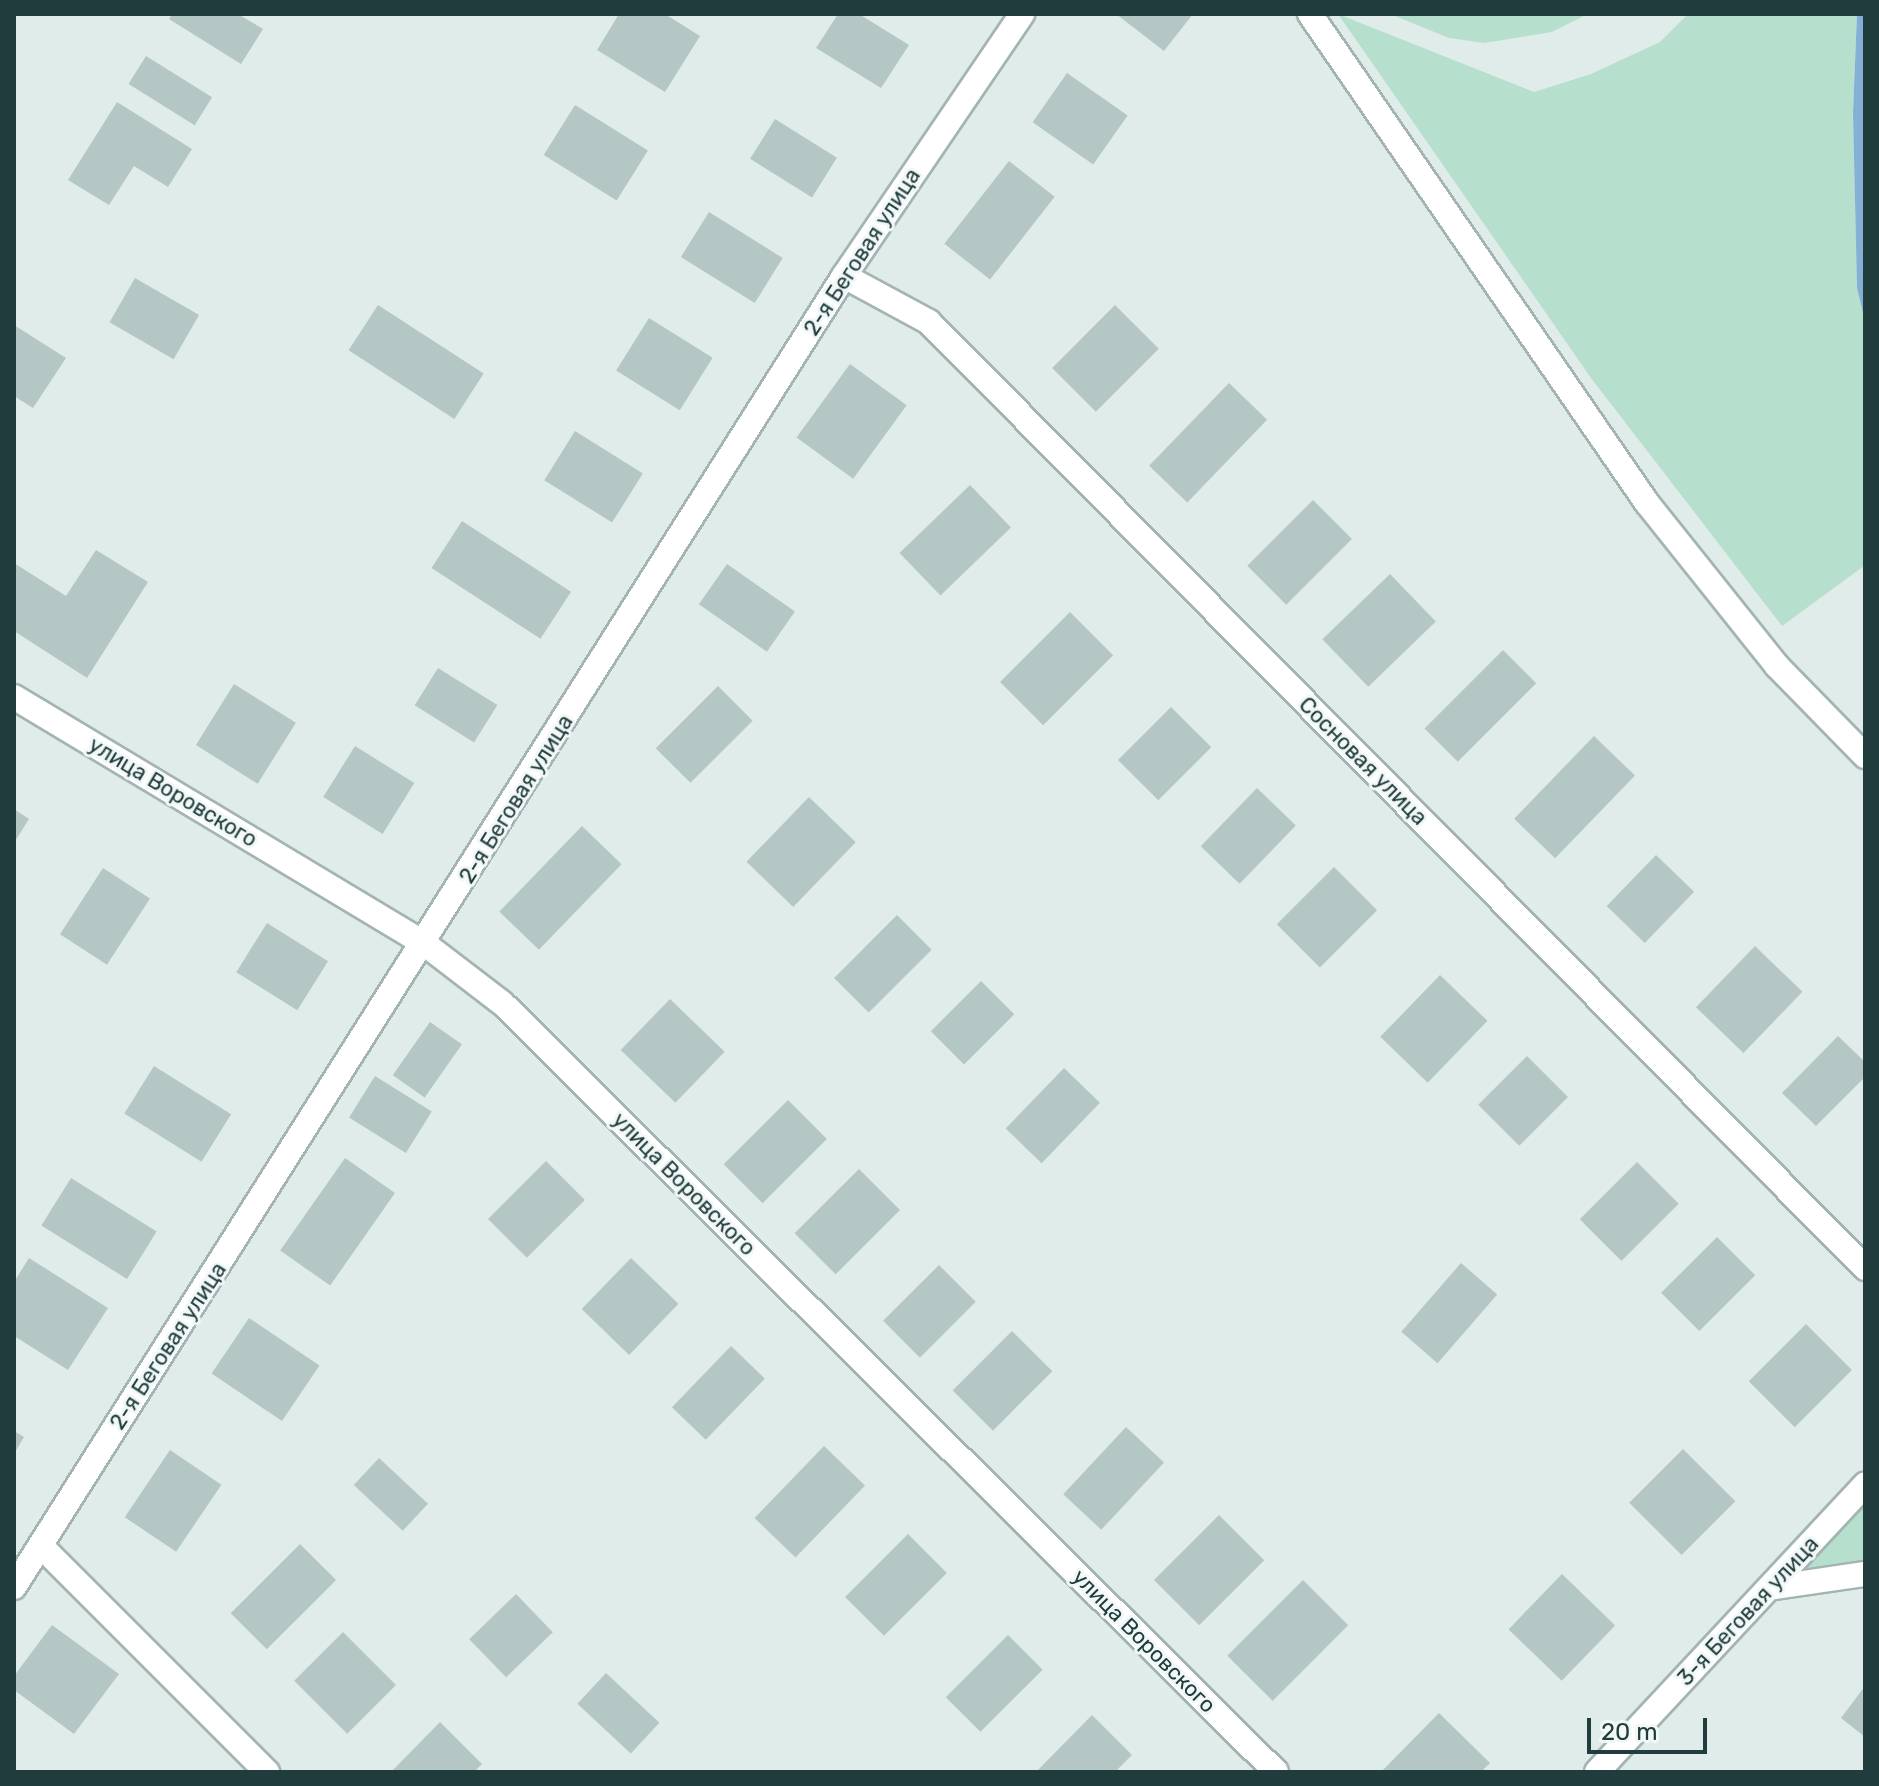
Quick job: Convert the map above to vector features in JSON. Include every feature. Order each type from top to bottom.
[{"type":"street","name":"2-я Беговая улица","points":[[14,1587],[425,944],[844,276],[1022,14]]},
{"type":"street","points":[[1310,14],[1647,503],[1777,666],[1865,756]]},
{"type":"street","name":"Сосновая улица","points":[[844,276],[929,322],[1865,1268]]},
{"type":"street","name":"улица Воровского","points":[[14,697],[425,944],[502,1003],[1276,1772]]},
{"type":"street","name":"3-я Беговая улица","points":[[1597,1772],[1865,1485]]},
{"type":"street","points":[[41,1546],[267,1772]]},
{"type":"street","points":[[1769,1588],[1865,1574]]},
{"type":"green space","points":[[1338,14],[1534,92],[1591,74],[1660,42],[1688,14],[1857,14],[1853,113],[1857,288],[1865,321],[1864,566],[1782,626],[1591,378]]},
{"type":"green space","points":[[1390,14],[1588,14],[1552,32],[1484,43],[1449,38]]},
{"type":"green space","points":[[1865,1485],[1865,1574],[1769,1588]]},
{"type":"water","points":[[1857,14],[1865,14],[1865,321],[1857,288],[1853,113]]},
{"type":"building","points":[[172,14],[238,14],[263,29],[241,64],[169,19]]},
{"type":"building","points":[[619,14],[665,14],[700,36],[665,92],[597,50]]},
{"type":"building","points":[[838,14],[859,14],[909,45],[881,88],[816,48]]},
{"type":"building","points":[[1116,14],[1193,14],[1164,51]]},
{"type":"building","points":[[146,56],[212,97],[195,125],[129,84]]},
{"type":"building","points":[[1067,73],[1128,115],[1093,165],[1033,122]]},
{"type":"building","points":[[117,102],[192,149],[168,187],[134,166],[109,205],[68,180]]},
{"type":"building","points":[[575,105],[648,151],[617,201],[544,155]]},
{"type":"building","points":[[775,119],[837,158],[812,198],[750,159]]},
{"type":"building","points":[[1009,161],[1055,197],[990,279],[944,244]]},
{"type":"building","points":[[709,212],[783,258],[755,303],[681,257]]},
{"type":"building","points":[[135,278],[199,315],[174,359],[110,322]]},
{"type":"building","points":[[378,305],[484,374],[454,419],[349,350]]},
{"type":"building","points":[[1115,305],[1159,349],[1096,412],[1052,368]]},
{"type":"building","points":[[649,318],[713,358],[680,410],[616,371]]},
{"type":"building","points":[[14,325],[66,358],[33,408],[14,396]]},
{"type":"building","points":[[850,364],[907,405],[853,479],[797,438]]},
{"type":"building","points":[[1229,383],[1267,420],[1187,503],[1149,466]]},
{"type":"building","points":[[575,431],[643,473],[612,523],[544,480]]},
{"type":"building","points":[[970,485],[1011,527],[940,596],[900,553]]},
{"type":"building","points":[[1313,500],[1352,539],[1286,605],[1247,566]]},
{"type":"building","points":[[462,521],[571,592],[541,639],[432,568]]},
{"type":"building","points":[[96,550],[148,582],[87,678],[14,631],[14,563],[66,596]]},
{"type":"building","points":[[727,564],[795,612],[767,652],[699,604]]},
{"type":"building","points":[[1390,574],[1436,621],[1368,687],[1322,639]]},
{"type":"building","points":[[1070,612],[1113,655],[1043,725],[1000,682]]},
{"type":"building","points":[[1503,650],[1536,683],[1458,762],[1425,728]]},
{"type":"building","points":[[438,668],[497,705],[474,742],[415,705]]},
{"type":"building","points":[[234,684],[296,723],[258,784],[196,745]]},
{"type":"building","points":[[718,686],[753,721],[690,783],[656,748]]},
{"type":"building","points":[[1171,707],[1211,747],[1158,800],[1118,760]]},
{"type":"building","points":[[1594,736],[1635,776],[1555,858],[1514,819]]},
{"type":"building","points":[[355,746],[414,783],[383,834],[323,797]]},
{"type":"building","points":[[1257,788],[1296,826],[1240,884],[1201,846]]},
{"type":"building","points":[[809,797],[856,842],[793,907],[746,862]]},
{"type":"building","points":[[14,809],[29,819],[14,843]]},
{"type":"building","points":[[582,826],[622,864],[539,950],[499,912]]},
{"type":"building","points":[[1656,855],[1694,892],[1645,943],[1607,906]]},
{"type":"building","points":[[1334,867],[1377,910],[1320,967],[1277,924]]},
{"type":"building","points":[[103,868],[150,898],[107,965],[60,934]]},
{"type":"building","points":[[897,915],[932,950],[869,1013],[834,978]]},
{"type":"building","points":[[267,923],[328,961],[297,1010],[236,972]]},
{"type":"building","points":[[1755,946],[1802,992],[1743,1053],[1696,1007]]},
{"type":"building","points":[[1440,975],[1487,1021],[1428,1083],[1380,1037]]},
{"type":"building","points":[[981,981],[1014,1014],[964,1064],[931,1031]]},
{"type":"building","points":[[670,999],[725,1052],[675,1103],[621,1050]]},
{"type":"building","points":[[430,1022],[462,1044],[425,1098],[393,1075]]},
{"type":"building","points":[[1838,1036],[1865,1062],[1865,1077],[1816,1126],[1782,1093]]},
{"type":"building","points":[[1527,1056],[1568,1097],[1519,1146],[1478,1105]]},
{"type":"building","points":[[154,1066],[231,1114],[201,1162],[124,1113]]},
{"type":"building","points":[[1064,1068],[1100,1103],[1042,1163],[1006,1128]]},
{"type":"building","points":[[375,1076],[432,1112],[406,1153],[349,1118]]},
{"type":"building","points":[[788,1100],[827,1139],[763,1203],[724,1164]]},
{"type":"building","points":[[345,1158],[395,1193],[330,1286],[280,1251]]},
{"type":"building","points":[[546,1161],[585,1200],[527,1258],[488,1219]]},
{"type":"building","points":[[1637,1162],[1679,1204],[1621,1261],[1580,1219]]},
{"type":"building","points":[[859,1169],[900,1210],[836,1274],[795,1233]]},
{"type":"building","points":[[71,1178],[157,1232],[127,1279],[41,1225]]},
{"type":"building","points":[[1717,1237],[1755,1275],[1699,1331],[1661,1293]]},
{"type":"building","points":[[29,1258],[108,1308],[68,1370],[14,1336],[14,1282]]},
{"type":"building","points":[[631,1258],[678,1304],[629,1355],[582,1309]]},
{"type":"building","points":[[1461,1263],[1497,1294],[1438,1363],[1401,1332]]},
{"type":"building","points":[[939,1265],[976,1302],[920,1358],[883,1321]]},
{"type":"building","points":[[249,1318],[319,1366],[282,1421],[212,1374]]},
{"type":"building","points":[[1806,1324],[1852,1370],[1795,1427],[1749,1381]]},
{"type":"building","points":[[1012,1331],[1052,1371],[993,1431],[953,1390]]},
{"type":"building","points":[[731,1346],[765,1379],[706,1440],[672,1407]]},
{"type":"building","points":[[1126,1427],[1164,1462],[1101,1530],[1063,1494]]},
{"type":"building","points":[[14,1431],[24,1437],[14,1454]]},
{"type":"building","points":[[824,1446],[865,1486],[796,1558],[755,1518]]},
{"type":"building","points":[[1683,1449],[1735,1501],[1682,1555],[1629,1503]]},
{"type":"building","points":[[170,1450],[221,1485],[176,1552],[125,1517]]},
{"type":"building","points":[[379,1458],[428,1504],[403,1531],[354,1485]]},
{"type":"building","points":[[1219,1515],[1264,1560],[1199,1625],[1154,1580]]},
{"type":"building","points":[[908,1534],[947,1573],[884,1636],[845,1597]]},
{"type":"building","points":[[300,1544],[336,1580],[267,1649],[231,1613]]},
{"type":"building","points":[[1562,1574],[1615,1625],[1562,1681],[1509,1629]]},
{"type":"building","points":[[1303,1580],[1348,1625],[1273,1701],[1227,1656]]},
{"type":"building","points":[[516,1594],[553,1632],[506,1677],[469,1639]]},
{"type":"building","points":[[52,1625],[119,1674],[74,1734],[14,1690],[14,1676]]},
{"type":"building","points":[[343,1632],[396,1685],[347,1734],[294,1681]]},
{"type":"building","points":[[1008,1635],[1043,1670],[980,1732],[946,1697]]},
{"type":"building","points":[[606,1673],[659,1723],[631,1754],[577,1704]]},
{"type":"building","points":[[1865,1686],[1865,1737],[1841,1718]]},
{"type":"building","points":[[1439,1713],[1490,1763],[1481,1772],[1381,1772]]},
{"type":"building","points":[[1092,1715],[1132,1755],[1115,1772],[1036,1772]]},
{"type":"building","points":[[440,1722],[482,1764],[474,1772],[391,1772]]}]
